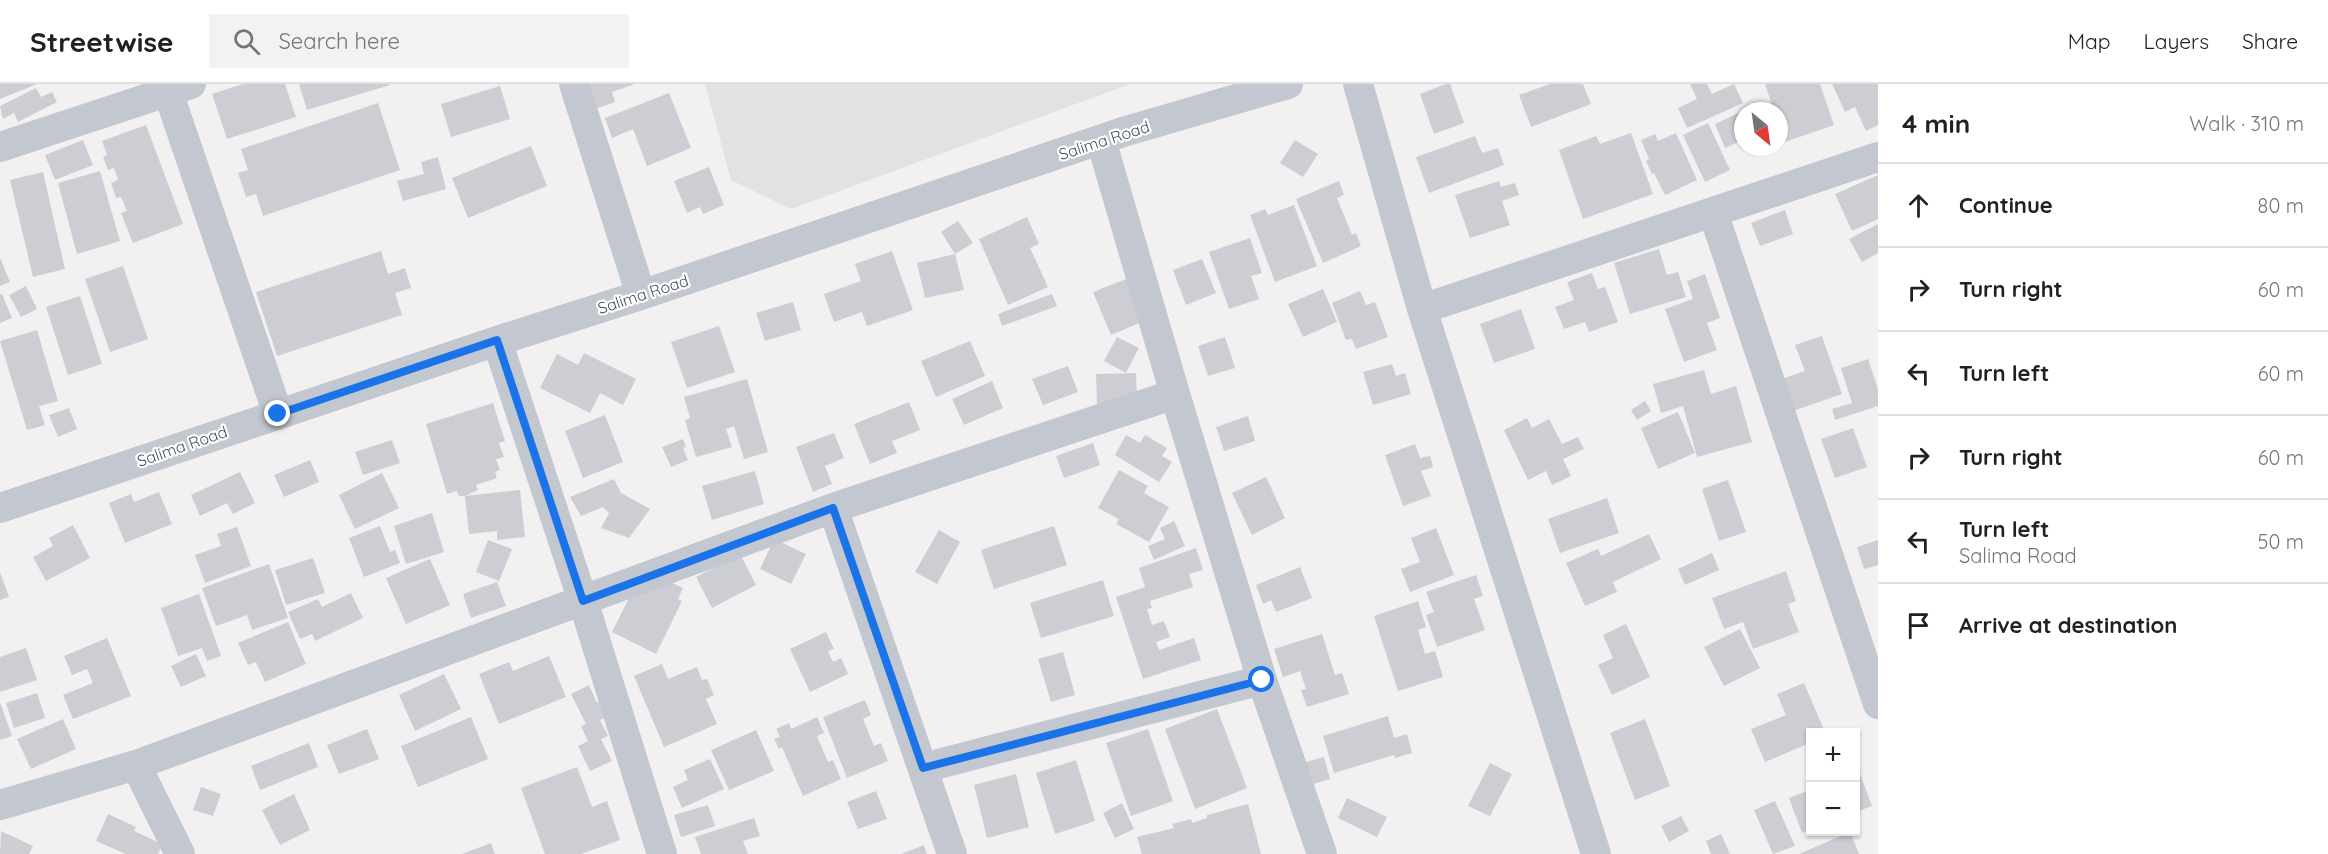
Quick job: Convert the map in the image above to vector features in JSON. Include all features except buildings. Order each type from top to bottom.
[{"type":"street","points":[[574,84],[641,295]]},
{"type":"street","name":"Salima Road","points":[[0,508],[1101,140],[1288,84]]},
{"type":"street","points":[[1358,84],[1422,309],[1596,854]]},
{"type":"street","points":[[0,147],[179,88],[278,414]]},
{"type":"street","points":[[1101,140],[1262,680],[1322,854]]},
{"type":"street","points":[[1422,309],[1878,157]]},
{"type":"street","points":[[1713,212],[1867,633],[1878,704]]},
{"type":"street","points":[[497,340],[583,601],[662,854]]},
{"type":"street","points":[[0,805],[136,765],[833,508],[1175,394]]},
{"type":"street","points":[[833,508],[952,854]]},
{"type":"street","points":[[923,768],[1262,680]]},
{"type":"street","points":[[136,765],[180,854]]},
{"type":"shaded area","points":[[705,84],[1130,84],[791,209],[731,180]]},
{"type":"route","points":[[278,414],[497,340],[583,601],[833,508],[923,768],[1262,680]]}]
